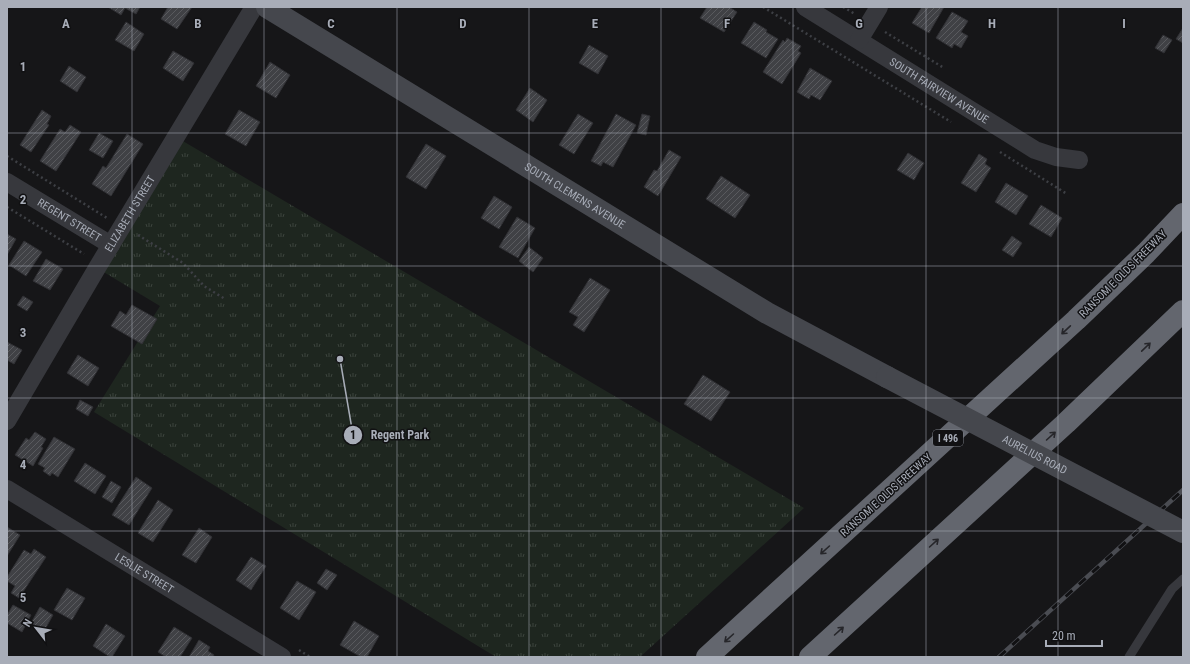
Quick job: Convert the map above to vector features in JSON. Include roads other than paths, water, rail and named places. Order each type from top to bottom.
[{"type":"highway","name":"RANSOM E OLDS FREEWAY","points":[[708,657],[1076,320],[1146,253],[1183,214]]},
{"type":"highway","points":[[810,657],[1066,423],[1183,311]]},
{"type":"street","name":"ELIZABETH STREET","points":[[7,420],[254,7]]},
{"type":"street","name":"SOUTH CLEMENS AVENUE","points":[[267,7],[767,313],[887,377]]},
{"type":"street","name":"SOUTH FAIRVIEW AVENUE","points":[[805,7],[1035,150],[1056,157],[1079,160]]},
{"type":"street","points":[[859,40],[879,7]]},
{"type":"street","name":"REGENT STREET","points":[[7,182],[111,245]]},
{"type":"street","name":"AURELIUS ROAD","points":[[887,377],[1183,532]]},
{"type":"street","name":"LESLIE STREET","points":[[7,489],[282,657]]},
{"type":"lane","points":[[1129,657],[1172,589],[1183,579]]},
{"type":"railway","points":[[999,657],[1183,490]]},
{"type":"place","name":"Regent Park","points":[[340,359]]}]
